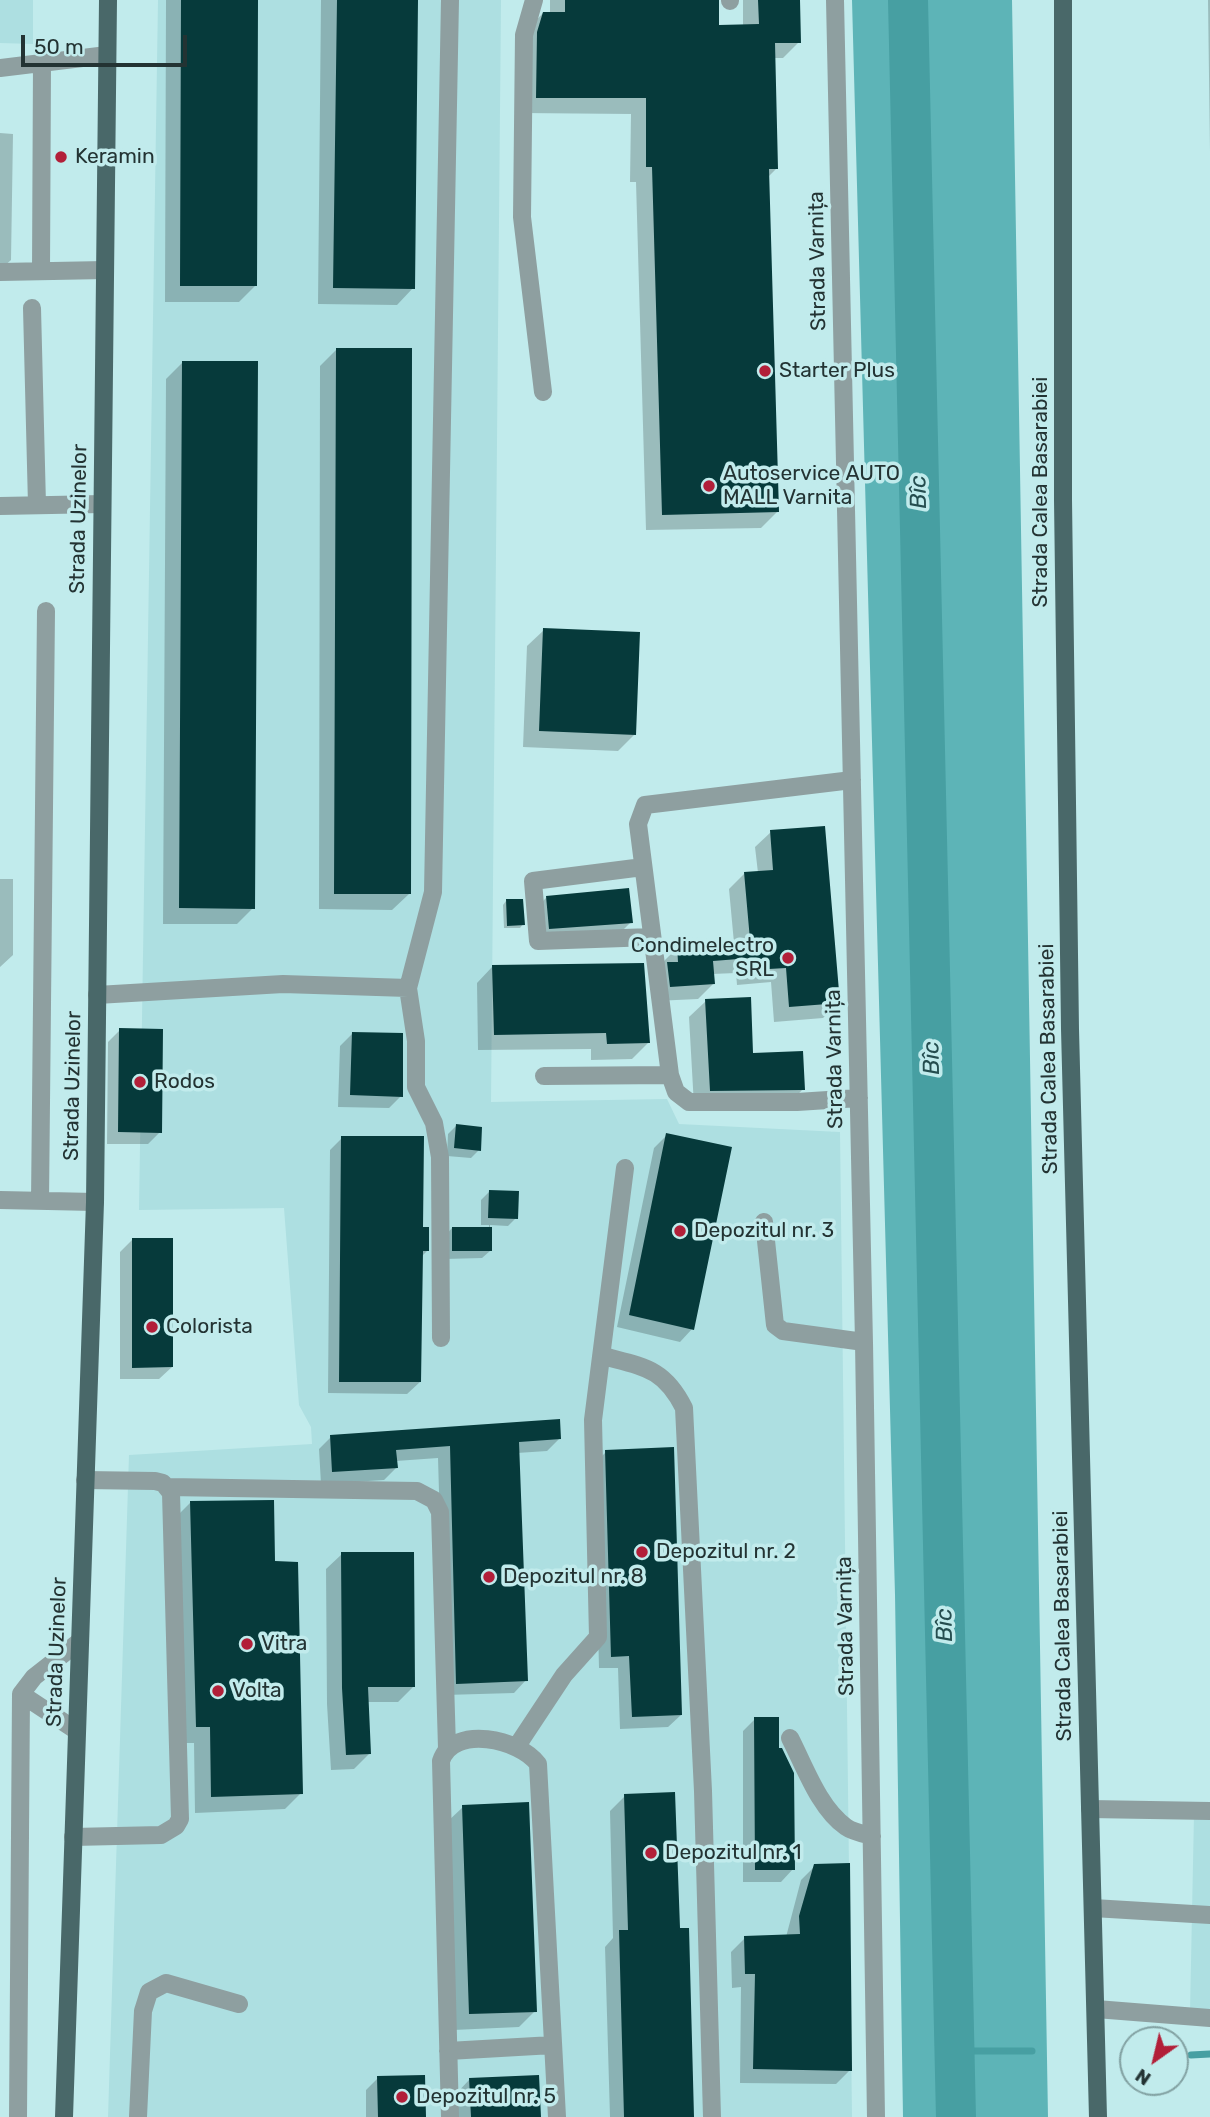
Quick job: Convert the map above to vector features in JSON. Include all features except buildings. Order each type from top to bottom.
[{"type":"main road","name":"Strada Uzinelor","points":[[64,2117],[95,1202],[108,0]]},
{"type":"main road","name":"Strada Calea Basarabiei","points":[[1063,0],[1063,500],[1070,1015],[1098,2117]]},
{"type":"street","points":[[441,1338],[440,1157],[434,1123],[416,1087],[415,1041],[408,988],[433,892],[450,0]]},
{"type":"street","points":[[534,0],[524,34],[522,217],[543,392]]},
{"type":"street","name":"Strada Varnița","points":[[835,0],[864,1342],[876,2117]]},
{"type":"street","points":[[0,68],[107,55]]},
{"type":"street","points":[[41,271],[42,63]]},
{"type":"street","points":[[0,272],[105,270]]},
{"type":"street","points":[[32,308],[37,505]]},
{"type":"street","points":[[0,506],[102,504]]},
{"type":"street","points":[[40,1201],[46,611]]},
{"type":"street","points":[[852,780],[645,805],[638,824],[670,1075],[676,1093],[689,1102],[797,1102],[859,1098]]},
{"type":"street","points":[[643,867],[533,881],[538,941],[652,937]]},
{"type":"street","points":[[97,995],[283,984],[408,988]]},
{"type":"street","points":[[544,1076],[670,1075]]},
{"type":"street","points":[[517,1746],[564,1675],[598,1637],[593,1420],[625,1168]]},
{"type":"street","points":[[0,1200],[95,1202]]},
{"type":"street","points":[[764,1222],[775,1325],[783,1331],[864,1342]]},
{"type":"street","points":[[603,1356],[653,1370],[672,1385],[684,1408],[702,1777],[712,2117]]},
{"type":"street","points":[[85,1480],[155,1481],[168,1487],[417,1491],[434,1500],[440,1512],[447,1748],[441,1762],[450,2117]]},
{"type":"street","points":[[73,1837],[161,1835],[176,1826],[180,1819],[171,1493],[168,1487]]},
{"type":"street","points":[[18,2117],[21,1694],[34,1677],[80,1641]]},
{"type":"street","points":[[21,1694],[77,1731]]},
{"type":"street","points":[[790,1738],[836,1819],[848,1829],[872,1836]]},
{"type":"street","points":[[447,1748],[458,1742],[475,1741],[517,1746],[538,1764],[556,2117]]},
{"type":"street","points":[[1090,1809],[1210,1811]]},
{"type":"street","points":[[1093,1908],[1210,1915]]},
{"type":"street","points":[[138,2117],[143,2011],[149,1992],[166,1983],[239,2004]]},
{"type":"street","points":[[1096,2009],[1210,2018]]},
{"type":"street","points":[[448,2051],[553,2045]]},
{"type":"shaded area","points":[[0,0],[33,0],[33,44],[0,43]]},
{"type":"shaded area","points":[[158,0],[501,0],[491,1102],[667,1099],[679,1124],[840,1132],[852,2117],[108,2117],[129,1455],[312,1444],[311,1427],[299,1405],[284,1208],[139,1210]]},
{"type":"shaded area","points":[[852,0],[1012,0],[1048,2117],[903,2117],[895,1594]]},
{"type":"shaded area","points":[[1194,1814],[1210,1814],[1210,2012],[1190,2012]]},
{"type":"waterway","name":"Bîc","points":[[908,0],[956,2117]]},
{"type":"waterway","points":[[954,2051],[1032,2051]]},
{"type":"waterway","points":[[1191,2055],[1210,2054]]},
{"type":"place","name":"Keramin","points":[[61,157]]},
{"type":"place","name":"Starter Plus","points":[[765,371]]},
{"type":"place","name":"Autoservice AUTO MALL Varnita","points":[[709,486]]},
{"type":"place","name":"Condimelectro SRL","points":[[788,958]]},
{"type":"place","name":"Rodos","points":[[140,1082]]},
{"type":"place","name":"Depozitul nr. 3","points":[[680,1231]]},
{"type":"place","name":"Colorista","points":[[152,1327]]},
{"type":"place","name":"Depozitul nr. 2","points":[[642,1552]]},
{"type":"place","name":"Depozitul nr. 8","points":[[489,1577]]},
{"type":"place","name":"Vitra","points":[[247,1644]]},
{"type":"place","name":"Volta","points":[[218,1691]]},
{"type":"place","name":"Depozitul nr. 1","points":[[651,1853]]},
{"type":"place","name":"Depozitul nr. 5","points":[[402,2097]]}]
